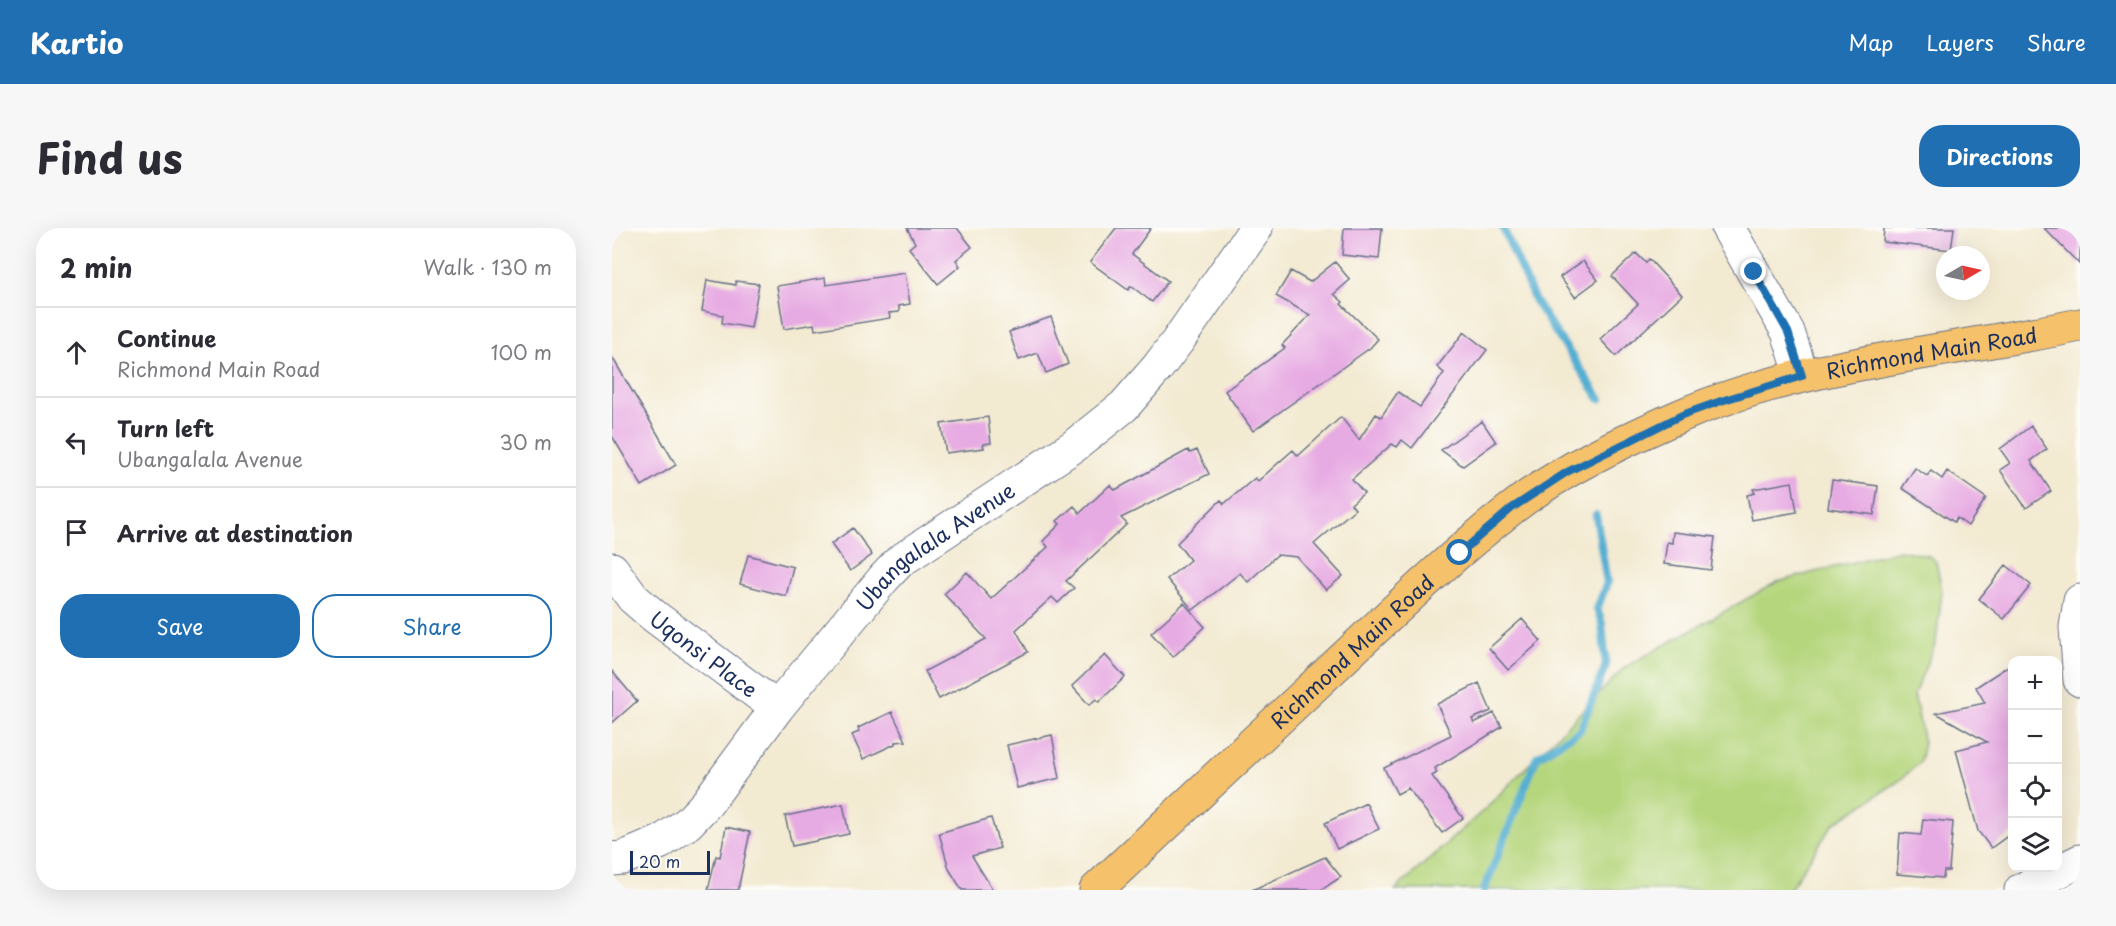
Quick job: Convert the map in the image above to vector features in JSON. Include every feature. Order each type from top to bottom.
[{"type":"main road","name":"Richmond Main Road","points":[[1096,890],[1361,642],[1512,508],[1567,472],[1682,415],[1802,376],[2080,326]]},
{"type":"street","name":"Ubangalala Avenue","points":[[612,859],[623,858],[661,842],[687,823],[707,803],[777,708],[900,561],[1074,446],[1124,406],[1158,368],[1256,228]]},
{"type":"street","points":[[1728,228],[1788,332],[1802,376]]},
{"type":"street","name":"Uqonsi Place","points":[[612,569],[633,598],[654,616],[777,708]]},
{"type":"street","points":[[2080,601],[2076,627],[2080,680]]},
{"type":"street","points":[[2021,890],[2080,861]]},
{"type":"green space","points":[[1900,550],[1929,556],[1936,562],[1942,591],[1936,642],[1914,694],[1924,743],[1920,762],[1899,781],[1833,824],[1789,890],[1395,890],[1486,808],[1625,667],[1777,582]]},
{"type":"building","points":[[907,228],[957,228],[972,247],[956,260],[960,266],[938,284],[909,248],[915,243]]},
{"type":"building","points":[[1116,228],[1151,228],[1132,254],[1168,281],[1152,302],[1131,286],[1128,290],[1090,262]]},
{"type":"building","points":[[1344,228],[1382,228],[1379,259],[1342,255]]},
{"type":"building","points":[[1884,228],[1954,228],[1952,246],[1936,246],[1936,248],[1883,242]]},
{"type":"building","points":[[2044,228],[2080,228],[2080,265]]},
{"type":"building","points":[[1636,253],[1646,263],[1649,259],[1682,295],[1616,356],[1600,339],[1638,304],[1612,276]]},
{"type":"building","points":[[1583,261],[1598,280],[1575,297],[1560,277]]},
{"type":"building","points":[[1335,262],[1350,280],[1334,294],[1343,302],[1341,304],[1378,339],[1370,348],[1253,431],[1225,391],[1285,348],[1282,345],[1310,315],[1276,296],[1291,271],[1310,282]]},
{"type":"building","points":[[905,273],[910,304],[899,306],[899,312],[889,313],[890,318],[815,330],[814,324],[784,329],[777,286],[825,278],[826,285]]},
{"type":"building","points":[[707,280],[736,285],[736,281],[759,284],[751,328],[722,323],[723,315],[702,311]]},
{"type":"building","points":[[1051,317],[1068,364],[1046,373],[1038,353],[1019,360],[1009,332]]},
{"type":"building","points":[[1464,332],[1487,350],[1412,448],[1402,440],[1397,447],[1392,444],[1352,479],[1364,493],[1351,504],[1355,509],[1314,544],[1343,576],[1326,590],[1297,557],[1277,555],[1248,582],[1240,573],[1193,610],[1167,579],[1190,560],[1177,543],[1221,500],[1224,504],[1255,478],[1258,481],[1293,450],[1298,456],[1341,417],[1359,440],[1376,414],[1381,417],[1398,392],[1420,407],[1444,373],[1437,367]]},
{"type":"building","points":[[612,357],[676,465],[642,486],[612,436]]},
{"type":"building","points":[[988,417],[991,443],[983,444],[984,448],[946,453],[941,424]]},
{"type":"building","points":[[1482,421],[1496,442],[1463,466],[1441,450]]},
{"type":"building","points":[[2031,426],[2047,449],[2031,461],[2051,491],[2026,508],[2000,470],[2010,463],[2000,449]]},
{"type":"building","points":[[1188,450],[1190,453],[1197,450],[1209,474],[1121,518],[1127,524],[1066,581],[1074,588],[1058,603],[1052,597],[1016,630],[1028,652],[939,699],[925,671],[986,639],[944,594],[967,572],[991,599],[1048,547],[1043,541],[1060,524],[1057,521],[1074,506],[1080,513],[1110,485],[1115,490]]},
{"type":"building","points":[[1915,468],[1927,476],[1931,471],[1942,479],[1947,471],[1986,498],[1968,526],[1957,518],[1954,522],[1902,488]]},
{"type":"building","points":[[1832,480],[1878,486],[1874,515],[1828,508]]},
{"type":"building","points":[[1792,482],[1797,512],[1752,520],[1747,495],[1755,493],[1753,489]]},
{"type":"building","points":[[853,528],[872,555],[850,571],[831,544]]},
{"type":"building","points":[[1673,532],[1715,537],[1711,570],[1664,564],[1667,542],[1672,543]]},
{"type":"building","points":[[748,555],[793,567],[786,596],[740,584]]},
{"type":"building","points":[[2006,565],[2031,585],[2004,619],[1979,599]]},
{"type":"building","points":[[1184,603],[1205,627],[1173,657],[1151,633]]},
{"type":"building","points":[[1522,619],[1541,641],[1508,670],[1489,648]]},
{"type":"building","points":[[1105,655],[1125,677],[1099,702],[1096,699],[1089,705],[1072,686]]},
{"type":"building","points":[[2008,666],[2008,836],[1991,848],[1978,831],[1956,750],[1987,742],[1936,713],[1985,703],[1976,687]]},
{"type":"building","points":[[612,671],[637,701],[612,723]]},
{"type":"building","points":[[1479,683],[1491,711],[1472,719],[1474,723],[1494,713],[1502,727],[1435,768],[1437,773],[1432,776],[1463,818],[1442,833],[1408,788],[1397,794],[1384,768],[1451,735],[1437,704]]},
{"type":"building","points":[[892,712],[906,741],[895,742],[863,759],[852,735],[859,732],[858,728]]},
{"type":"building","points":[[1052,735],[1060,778],[1017,788],[1007,745]]},
{"type":"building","points":[[1366,803],[1379,829],[1337,849],[1325,823]]},
{"type":"building","points":[[843,804],[849,834],[792,846],[785,816]]},
{"type":"building","points":[[991,818],[1000,848],[972,856],[993,890],[962,890],[949,869],[939,833]]},
{"type":"building","points":[[1923,819],[1953,822],[1949,871],[1944,871],[1943,878],[1897,874],[1900,833],[1921,835]]},
{"type":"building","points":[[726,827],[750,832],[738,890],[708,890],[716,856],[720,857]]},
{"type":"building","points":[[1325,857],[1341,877],[1321,890],[1252,890]]},
{"type":"waterway","points":[[1503,228],[1535,301],[1600,399]]},
{"type":"waterway","points":[[1484,890],[1537,757],[1580,730],[1606,665],[1602,623],[1597,609],[1607,583],[1596,515]]},
{"type":"route","points":[[1460,553],[1512,508],[1567,472],[1682,415],[1802,376],[1788,332],[1754,272]]}]
